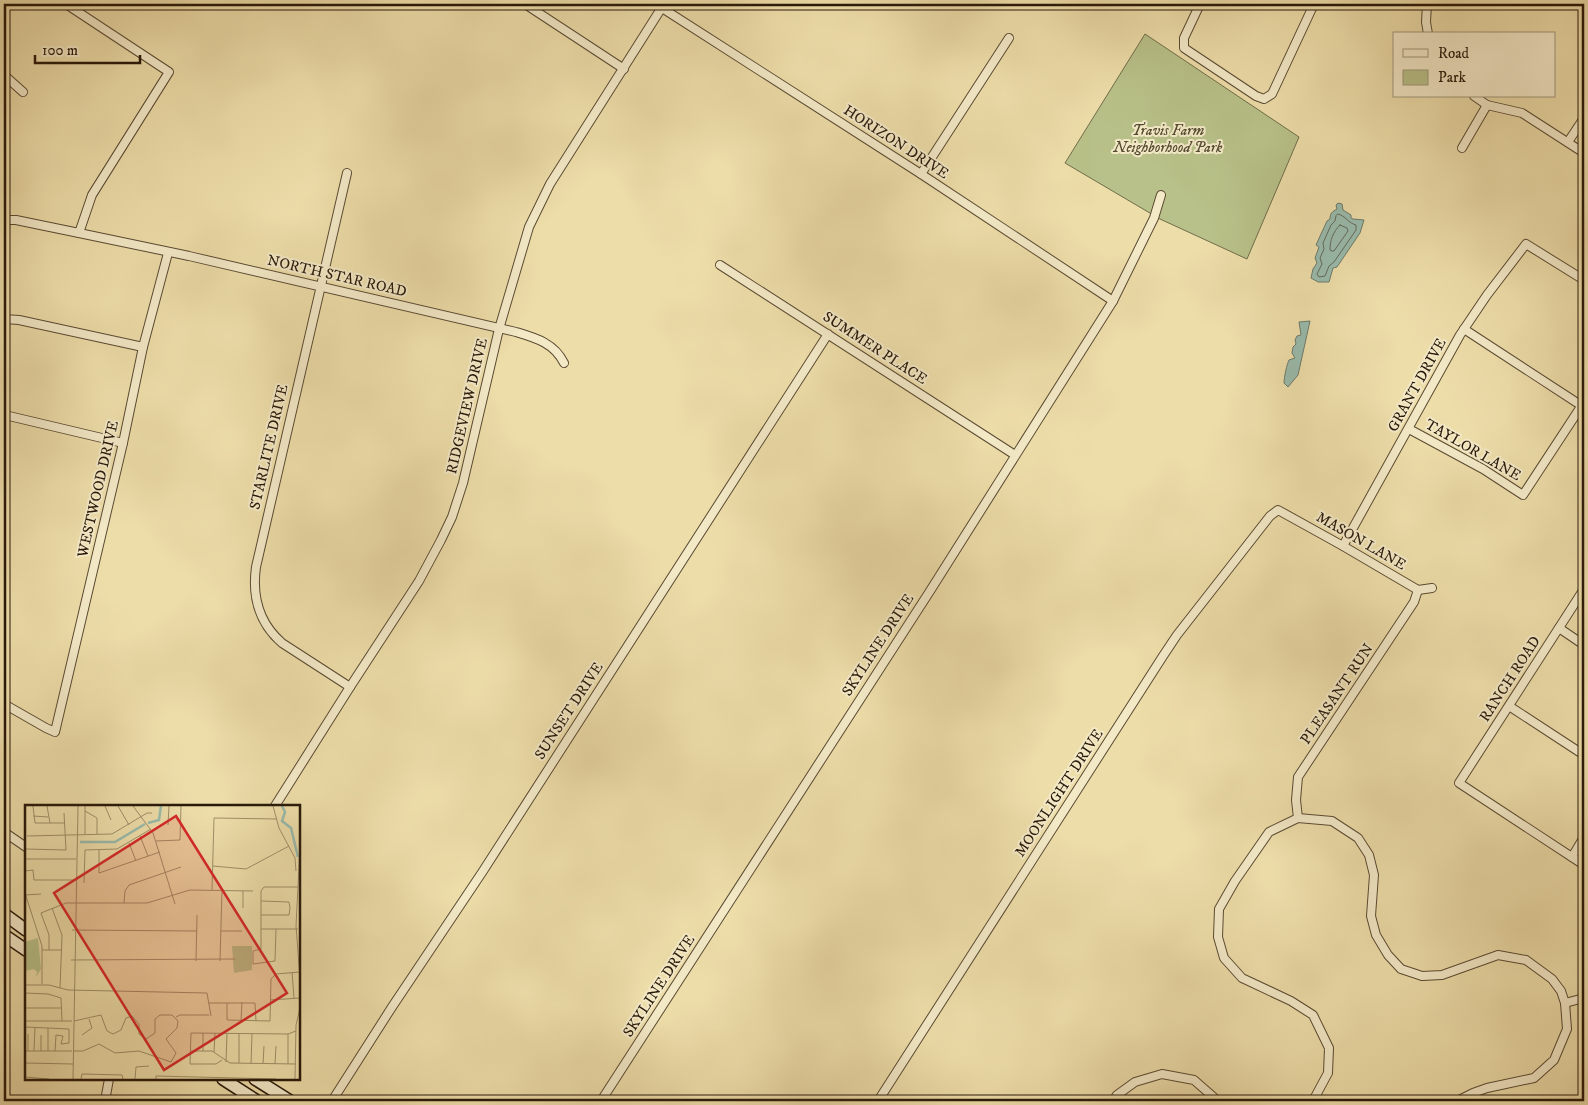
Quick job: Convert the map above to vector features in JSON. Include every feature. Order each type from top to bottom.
[{"type":"main road","points":[[4,914],[25,929]]},
{"type":"main road","points":[[4,935],[25,949]]},
{"type":"main road","points":[[225,1080],[257,1101]]},
{"type":"main road","points":[[257,1080],[290,1101]]},
{"type":"street","points":[[66,4],[169,72],[92,196],[78,232]]},
{"type":"street","points":[[524,4],[624,69]]},
{"type":"street","points":[[1200,4],[1184,38],[1184,48],[1256,96],[1264,99],[1272,94],[1314,4]]},
{"type":"street","points":[[1427,4],[1428,32]]},
{"type":"street","name":"RIDGEVIEW DRIVE","points":[[276,805],[419,581],[442,540],[463,483],[499,329],[519,258],[534,215],[550,184],[663,6]]},
{"type":"street","name":"HORIZON DRIVE","points":[[663,6],[1113,301]]},
{"type":"street","points":[[921,174],[1009,38]]},
{"type":"street","points":[[4,75],[23,92]]},
{"type":"street","points":[[1477,98],[1487,105],[1522,113],[1584,152]]},
{"type":"street","points":[[1462,148],[1487,105]]},
{"type":"street","points":[[1568,142],[1584,118]]},
{"type":"street","name":"STARLITE DRIVE","points":[[347,173],[254,582],[258,609],[274,636],[350,687]]},
{"type":"street","name":"SKYLINE DRIVE","points":[[601,1101],[1113,301],[1154,218],[1161,195]]},
{"type":"street","name":"NORTH STAR ROAD","points":[[4,220],[78,232],[321,286],[530,336],[551,346],[557,351],[564,363]]},
{"type":"street","name":"GRANT DRIVE","points":[[1343,546],[1464,329],[1526,244],[1584,280]]},
{"type":"street","name":"WESTWOOD DRIVE","points":[[4,704],[55,732],[123,443],[143,347],[168,253]]},
{"type":"street","name":"SUMMER PLACE","points":[[720,265],[1015,455]]},
{"type":"street","points":[[4,319],[20,320],[143,347]]},
{"type":"street","points":[[1464,329],[1583,404]]},
{"type":"street","name":"SUNSET DRIVE","points":[[332,1101],[483,871],[828,334]]},
{"type":"street","name":"TAYLOR LANE","points":[[1409,429],[1483,469],[1523,495],[1583,404]]},
{"type":"street","points":[[4,416],[123,443]]},
{"type":"street","name":"MASON LANE","points":[[1278,510],[1418,590]]},
{"type":"street","name":"MOONLIGHT DRIVE","points":[[878,1101],[1172,642],[1270,516],[1278,510]]},
{"type":"street","points":[[1418,590],[1432,588]]},
{"type":"street","name":"RANCH ROAD","points":[[1572,857],[1459,783],[1584,589]]},
{"type":"street","name":"PLEASANT RUN","points":[[1298,818],[1296,800],[1298,777],[1414,602],[1418,590]]},
{"type":"street","points":[[1559,628],[1584,645]]},
{"type":"street","points":[[1509,706],[1584,755]]},
{"type":"street","points":[[1311,1101],[1314,1099],[1328,1073],[1328,1048],[1312,1015],[1291,1001],[1242,978],[1224,958],[1218,938],[1219,910],[1235,881],[1269,832],[1298,818],[1332,821],[1358,838],[1369,856],[1374,875],[1371,916],[1376,935],[1388,954],[1401,969],[1422,976],[1442,975],[1498,955],[1526,960],[1552,979],[1561,991],[1565,1003],[1567,1029],[1554,1060],[1534,1078],[1487,1088],[1457,1101]]},
{"type":"street","points":[[4,832],[25,846]]},
{"type":"street","points":[[1584,837],[1572,857],[1584,865]]},
{"type":"street","points":[[1565,1003],[1584,998]]},
{"type":"street","points":[[1113,1101],[1116,1095],[1135,1082],[1162,1074],[1194,1080],[1218,1101]]},
{"type":"street","points":[[105,1101],[109,1080]]},
{"type":"green space","name":"Travis Farm Neighborhood Park","points":[[1145,34],[1299,137],[1247,259],[1160,219],[1065,163]]},
{"type":"water","points":[[1338,203],[1342,204],[1343,210],[1351,215],[1351,218],[1364,220],[1360,233],[1337,267],[1333,268],[1329,282],[1318,282],[1311,278],[1317,263],[1315,258],[1319,247],[1316,245],[1331,214],[1337,209],[1336,205]]},
{"type":"water","points":[[1310,321],[1298,375],[1288,387],[1284,383],[1285,374],[1289,360],[1295,358],[1292,353],[1297,336],[1301,335],[1299,322]]}]
